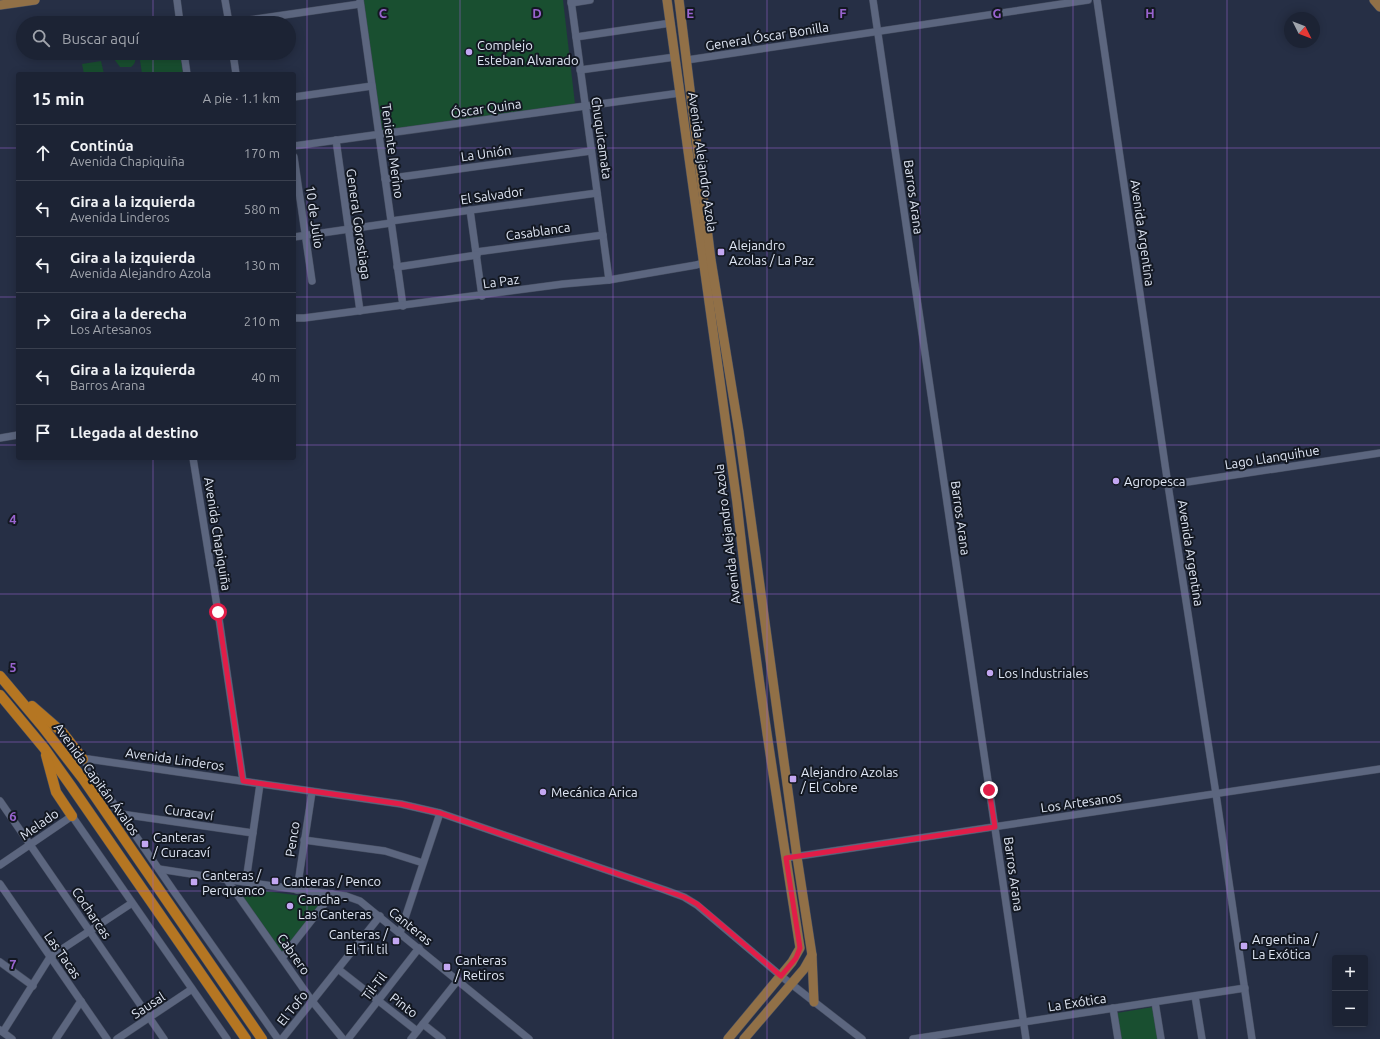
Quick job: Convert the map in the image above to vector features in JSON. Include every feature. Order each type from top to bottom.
[{"type":"highway","name":"Avenida Capitán Ávalos","points":[[0,676],[68,759],[262,1039]]},
{"type":"highway","points":[[13,690],[63,734],[83,759]]},
{"type":"highway","name":"Avenida Capitán Ávalos","points":[[0,695],[44,748],[246,1039]]},
{"type":"highway","points":[[44,748],[68,759]]},
{"type":"highway","points":[[44,748],[56,792],[72,816]]},
{"type":"main road","points":[[0,5],[34,0]]},
{"type":"main road","name":"Avenida Alejandro Azola","points":[[667,0],[680,94],[707,262],[739,432],[797,857],[812,955],[814,1002]]},
{"type":"main road","name":"Avenida Alejandro Azola","points":[[679,0],[687,60],[707,262],[752,629],[800,948],[796,958],[728,1039]]},
{"type":"main road","points":[[744,1039],[804,969],[812,955]]},
{"type":"street","points":[[177,0],[179,16]]},
{"type":"street","points":[[225,0],[228,16]]},
{"type":"street","points":[[571,1],[590,0]]},
{"type":"street","name":"Barros Arana","points":[[873,0],[1026,1039]]},
{"type":"street","name":"General Óscar Bonilla","points":[[687,60],[1088,0]]},
{"type":"street","name":"Avenida Argentina","points":[[1097,0],[1168,485],[1252,1039]]},
{"type":"street","name":"Chuquicamata","points":[[571,1],[609,280]]},
{"type":"street","points":[[273,16],[360,2]]},
{"type":"street","name":"Teniente Merino","points":[[360,2],[403,306]]},
{"type":"street","points":[[576,37],[670,23]]},
{"type":"street","points":[[580,70],[675,57]]},
{"type":"street","points":[[185,60],[186,72]]},
{"type":"street","points":[[234,60],[236,72]]},
{"type":"street","points":[[296,97],[372,86]]},
{"type":"street","name":"Óscar Quina","points":[[296,146],[680,94]]},
{"type":"street","name":"General Gorostiaga","points":[[336,140],[360,312]]},
{"type":"street","name":"La Unión","points":[[385,179],[591,151]]},
{"type":"street","name":"10 de Julio","points":[[296,171],[312,280]]},
{"type":"street","name":"El Salvador","points":[[296,237],[470,210],[597,193]]},
{"type":"street","points":[[470,210],[482,296]]},
{"type":"street","name":"Casablanca","points":[[397,267],[603,235]]},
{"type":"street","name":"La Paz","points":[[296,318],[360,312],[563,284],[609,280],[707,262]]},
{"type":"street","points":[[0,438],[16,435]]},
{"type":"street","name":"Lago Llanquihue","points":[[1168,485],[1380,453]]},
{"type":"street","name":"Avenida Chapiquiña","points":[[193,460],[243,781]]},
{"type":"street","name":"Avenida Linderos","points":[[68,759],[83,759],[401,804],[440,813],[665,890],[691,900],[781,976],[861,1039]]},
{"type":"street","name":"Avenida Capitán Ávalos","points":[[83,759],[278,1039]]},
{"type":"street","name":"Los Artesanos","points":[[786,858],[1380,768]]},
{"type":"street","points":[[246,881],[260,784]]},
{"type":"street","name":"Penco","points":[[297,890],[312,792]]},
{"type":"street","name":"Cocharcas","points":[[0,801],[164,1039]]},
{"type":"street","points":[[400,933],[440,813]]},
{"type":"street","name":"Curacaví","points":[[121,814],[253,833]]},
{"type":"street","points":[[72,816],[227,1039]]},
{"type":"street","name":"Melado","points":[[0,865],[72,816]]},
{"type":"street","points":[[304,840],[386,851],[423,862]]},
{"type":"street","name":"Canteras","points":[[159,869],[346,896],[360,901],[530,1039]]},
{"type":"street","name":"Cabrero","points":[[227,880],[312,1001],[343,1039]]},
{"type":"street","name":"Las Tacas","points":[[0,884],[107,1039]]},
{"type":"street","points":[[282,958],[332,894]]},
{"type":"street","points":[[12,1039],[1,1031],[33,986],[50,957],[132,903]]},
{"type":"street","name":"El Tofo","points":[[282,1039],[380,916]]},
{"type":"street","name":"Til-Til","points":[[348,1039],[419,948]]},
{"type":"street","points":[[0,962],[33,986]]},
{"type":"street","name":"Pinto","points":[[338,969],[417,1031]]},
{"type":"street","points":[[411,1039],[458,980]]},
{"type":"street","name":"La Exótica","points":[[913,1039],[1245,988]]},
{"type":"street","name":"Sausal","points":[[117,1039],[192,990]]},
{"type":"street","points":[[1195,996],[1202,1039]]},
{"type":"street","points":[[56,1039],[81,1001]]},
{"type":"street","points":[[1155,1002],[1161,1039]]},
{"type":"street","points":[[1113,1008],[1118,1039]]},
{"type":"street","name":"Pinto","points":[[423,1024],[442,1039]]},
{"type":"green space","name":"Complejo Esteban Alvarado","points":[[362,0],[563,0],[575,104],[380,131]]},
{"type":"green space","points":[[115,60],[135,60],[131,67],[120,67]]},
{"type":"green space","points":[[140,60],[181,60],[183,72],[142,72]]},
{"type":"green space","points":[[101,61],[104,72],[84,72],[82,64]]},
{"type":"green space","points":[[236,887],[324,899],[283,954]]},
{"type":"green space","points":[[1153,1007],[1158,1039],[1121,1039],[1117,1013]]},
{"type":"place","name":"Complejo Esteban Alvarado","points":[[469,52]]},
{"type":"place","name":"Alejandro Azolas / La Paz","points":[[721,252]]},
{"type":"place","name":"Agropesca","points":[[1116,481]]},
{"type":"place","name":"Los Industriales","points":[[990,673]]},
{"type":"place","name":"Alejandro Azolas / El Cobre","points":[[793,779]]},
{"type":"place","name":"Mecánica Arica","points":[[543,792]]},
{"type":"place","name":"Canteras / Curacaví","points":[[145,844]]},
{"type":"place","name":"Canteras / Penco","points":[[275,881]]},
{"type":"place","name":"Canteras / Perquenco","points":[[194,882]]},
{"type":"place","name":"Cancha - Las Canteras","points":[[290,906]]},
{"type":"place","name":"Canteras / El Til til","points":[[396,941]]},
{"type":"place","name":"Argentina / La Exótica","points":[[1244,946]]},
{"type":"place","name":"Canteras / Retiros","points":[[447,967]]},
{"type":"route","points":[[218,612],[243,781],[401,804],[440,813],[665,890],[691,900],[697,904],[781,976],[796,958],[800,948],[786,858],[995,827],[989,790]]}]
